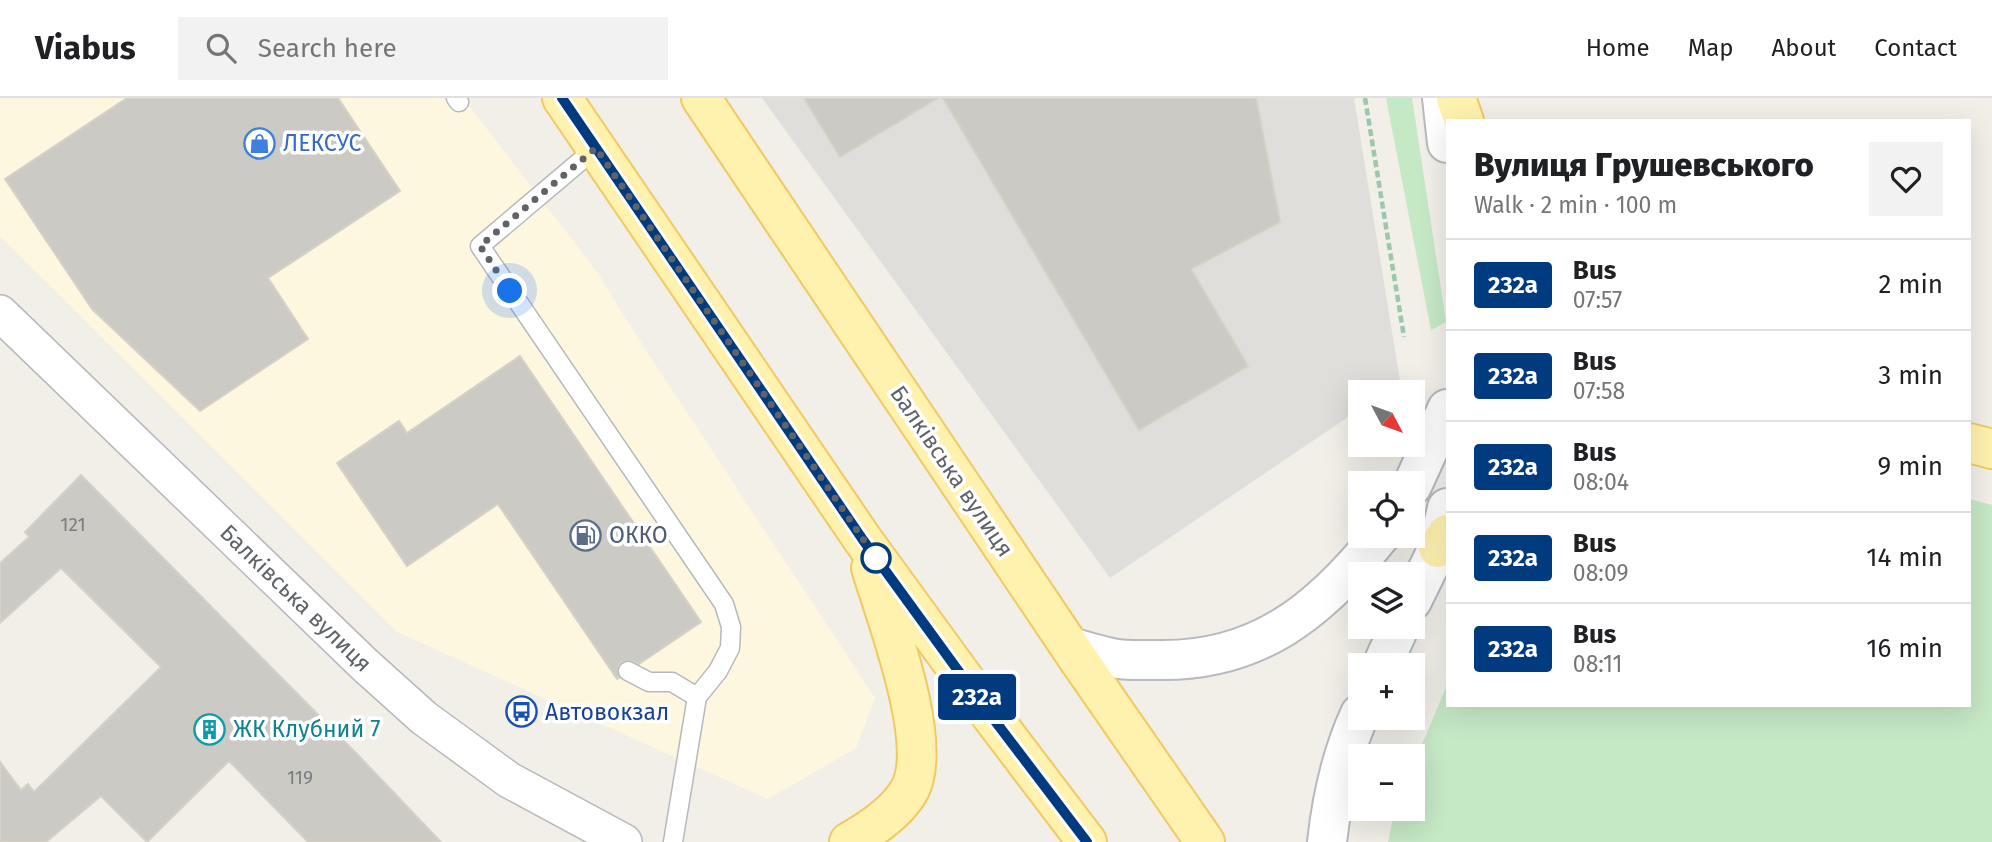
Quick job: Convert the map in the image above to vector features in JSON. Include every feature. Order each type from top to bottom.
[{"type":"main road","points":[[562,98],[863,540],[1087,842]]},
{"type":"main road","name":"Балківська вулиця","points":[[701,98],[1205,842]]},
{"type":"main road","points":[[1442,98],[1446,134]]},
{"type":"main road","points":[[1456,98],[1463,119]]},
{"type":"main road","points":[[1419,471],[1446,411]]},
{"type":"main road","points":[[1971,444],[1992,449]]},
{"type":"main road","points":[[1425,576],[1443,541],[1446,516]]},
{"type":"main road","points":[[849,842],[892,811],[910,789],[917,761],[917,731],[908,691],[863,540]]},
{"type":"main road","points":[[1071,647],[1114,659],[1186,661],[1232,652],[1274,634],[1315,606],[1350,573],[1370,548]]},
{"type":"main road","points":[[1327,842],[1331,800],[1353,730]]},
{"type":"street","name":"Балківська вулиця","points":[[0,313],[365,665],[424,718],[509,780],[624,842]]},
{"type":"lane","points":[[596,148],[480,246],[724,604],[731,627],[730,648],[718,671],[697,697],[673,842]]},
{"type":"lane","points":[[628,671],[649,682],[672,682],[697,697]]},
{"type":"path","points":[[1365,98],[1404,337]]},
{"type":"shaded area","points":[[0,98],[463,98],[597,272],[875,698],[856,748],[768,799],[397,632],[0,236]]},
{"type":"shaded area","points":[[762,98],[1354,98],[1400,380],[1348,380],[1348,417],[1110,578]]},
{"type":"green space","points":[[1386,98],[1412,98],[1446,322],[1431,330]]},
{"type":"green space","points":[[1971,500],[1992,505],[1992,842],[1388,842],[1392,821],[1425,821],[1425,744],[1422,744],[1446,687],[1446,707],[1971,707]]},
{"type":"building","points":[[127,98],[338,98],[400,191],[268,278],[308,339],[200,411],[92,309],[5,179]]},
{"type":"building","points":[[804,98],[938,98],[840,157]]},
{"type":"building","points":[[943,98],[1256,98],[1280,222],[1191,269],[1248,366],[1139,430]]},
{"type":"building","points":[[520,356],[701,622],[639,664],[628,660],[621,662],[617,679],[498,504],[407,566],[337,463],[399,421],[407,433]]},
{"type":"building","points":[[81,475],[441,842],[308,842],[229,761],[147,842],[101,796],[46,842],[0,842],[0,762],[21,790],[28,784],[34,792],[161,667],[61,568],[0,623],[0,563],[29,537],[25,532]]},
{"type":"bus line","name":"232а","points":[[562,98],[863,540],[1087,842]]},
{"type":"place","name":"ЛЕКСУС","points":[[260,143]]},
{"type":"place","name":"ОККО","points":[[586,535]]},
{"type":"place","name":"Автовокзал","points":[[522,712]]},
{"type":"place","name":"ЖК Клубний 7","points":[[210,729]]},
{"type":"route","points":[[510,291],[480,246],[596,148],[878,561],[876,558]]}]
